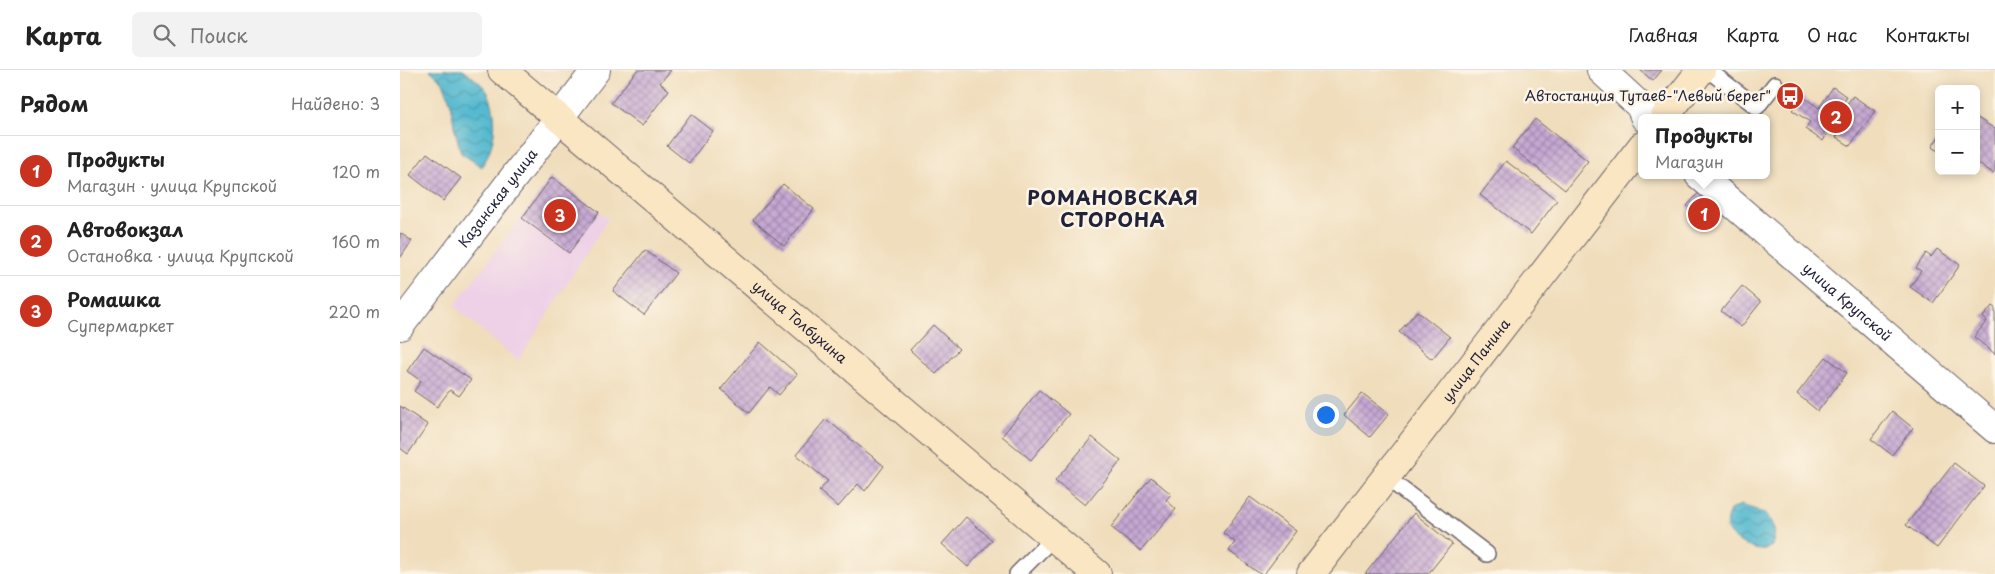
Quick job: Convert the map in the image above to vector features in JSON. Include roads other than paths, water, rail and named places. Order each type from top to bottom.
[{"type":"main road","name":"улица Толбухина","points":[[502,70],[1053,538],[1098,574]]},
{"type":"main road","points":[[1667,114],[1701,70]]},
{"type":"main road","name":"улица Панина","points":[[1311,574],[1638,151]]},
{"type":"street","name":"Казанская улица","points":[[400,326],[596,70]]},
{"type":"street","points":[[1601,70],[1640,106],[1643,114]]},
{"type":"street","name":"улица Крупской","points":[[1704,179],[1995,429]]},
{"type":"lane","points":[[1708,70],[1757,107],[1774,84]]},
{"type":"lane","points":[[1387,478],[1487,554]]},
{"type":"lane","points":[[1017,574],[1053,538]]},
{"type":"water","points":[[430,70],[463,70],[487,91],[492,104],[495,123],[493,141],[482,167],[461,153],[451,104],[443,82]]},
{"type":"water","points":[[1741,505],[1757,510],[1769,518],[1774,529],[1772,546],[1765,550],[1755,549],[1738,541],[1729,533],[1726,524],[1730,510]]},
{"type":"place","name":"Автостанция Тутаев-\"Левый берег\"","points":[[1790,96]]},
{"type":"place","name":"Автовокзал","points":[[1836,117]]},
{"type":"place","name":"Продукты","points":[[1704,214]]},
{"type":"place","name":"Ромашка","points":[[560,215]]},
{"type":"district","name":"РОМАНОВСКАЯ СТОРОНА","points":[[1113,209]]}]
